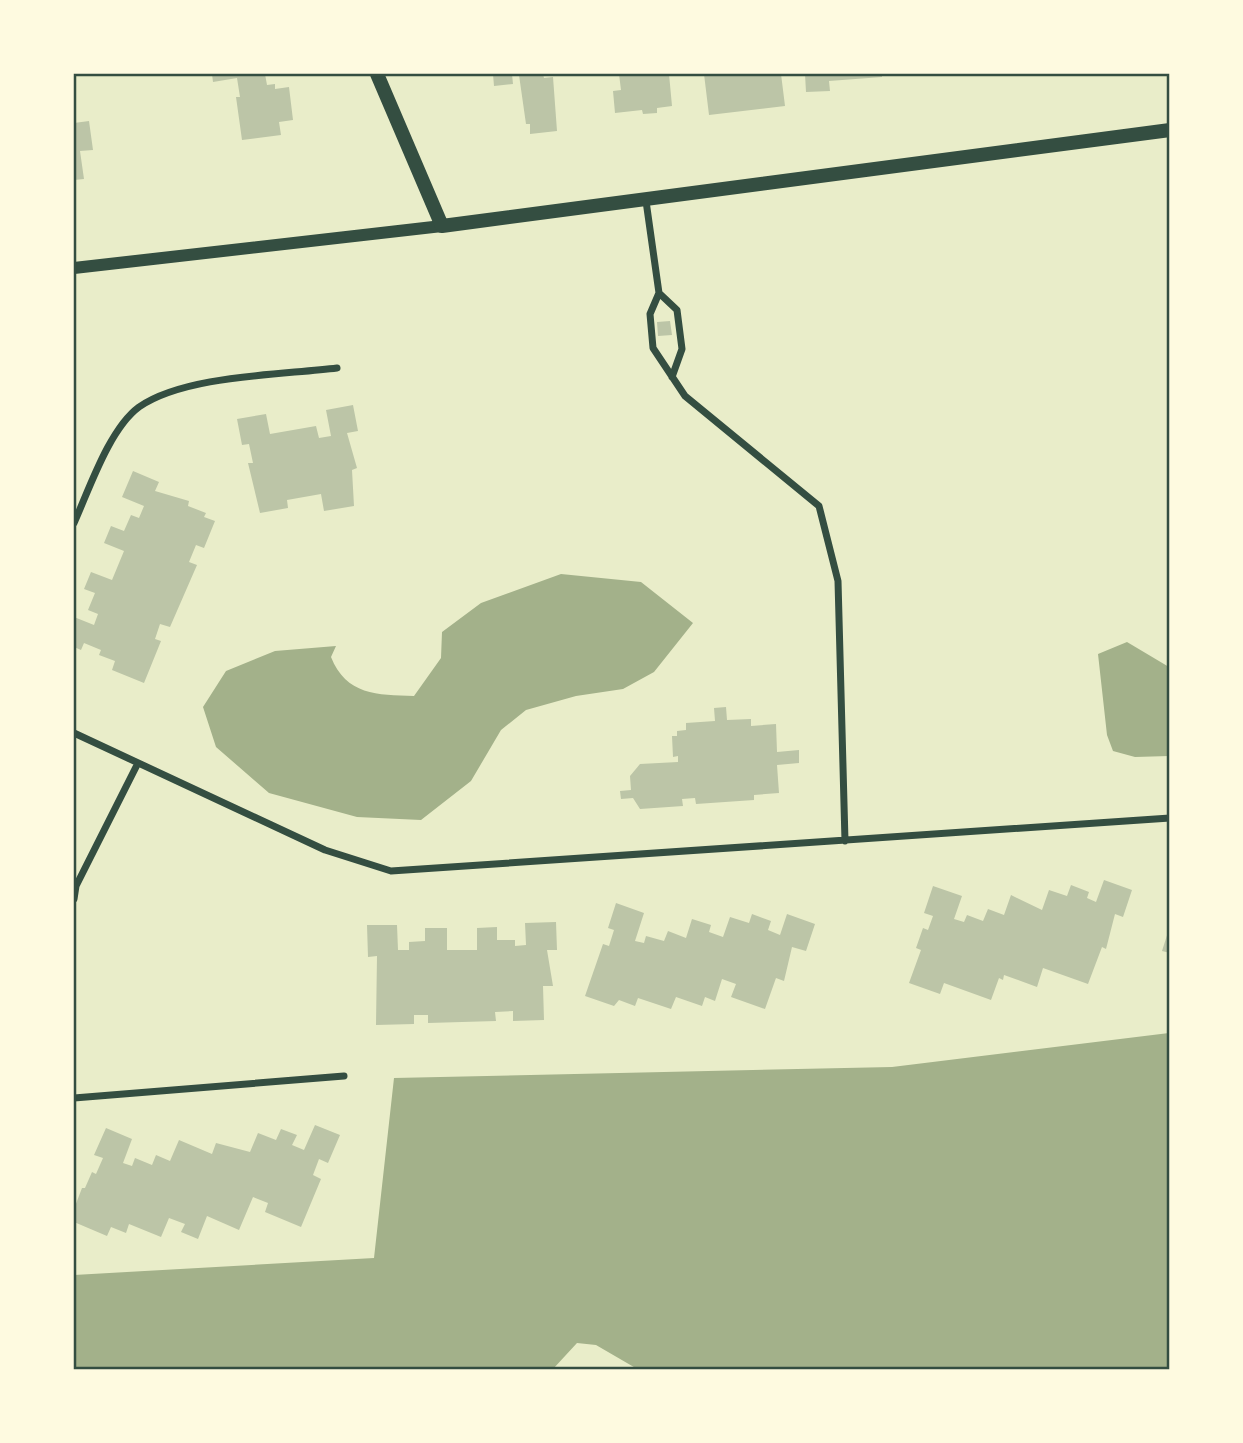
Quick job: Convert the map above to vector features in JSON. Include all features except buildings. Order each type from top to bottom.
[{"type":"main road","points":[[377,74],[442,226],[1170,130]]},
{"type":"street","points":[[646,201],[659,293],[650,314],[653,348],[685,396],[819,506],[838,580],[845,841]]},
{"type":"street","points":[[74,268],[442,226]]},
{"type":"street","points":[[659,293],[677,310],[682,349],[672,377]]},
{"type":"street","points":[[74,523],[114,437],[138,408],[184,386],[337,368]]},
{"type":"street","points":[[74,733],[326,850],[391,871],[1170,818]]},
{"type":"street","points":[[74,899],[76,886],[138,763]]},
{"type":"street","points":[[74,1086],[74,1098],[344,1076]]},
{"type":"shaded area","points":[[561,574],[641,582],[693,623],[654,672],[623,689],[576,696],[526,710],[501,730],[471,781],[421,820],[357,817],[269,793],[216,747],[203,707],[226,671],[275,651],[336,646],[331,657],[337,670],[354,686],[375,693],[414,696],[441,658],[442,632],[481,603]]},
{"type":"shaded area","points":[[1127,642],[1169,667],[1169,756],[1135,757],[1113,751],[1107,735],[1098,654]]},
{"type":"shaded area","points":[[1169,1033],[1169,1369],[639,1370],[596,1345],[577,1343],[553,1369],[74,1369],[74,1275],[374,1258],[394,1078],[892,1067]]}]
